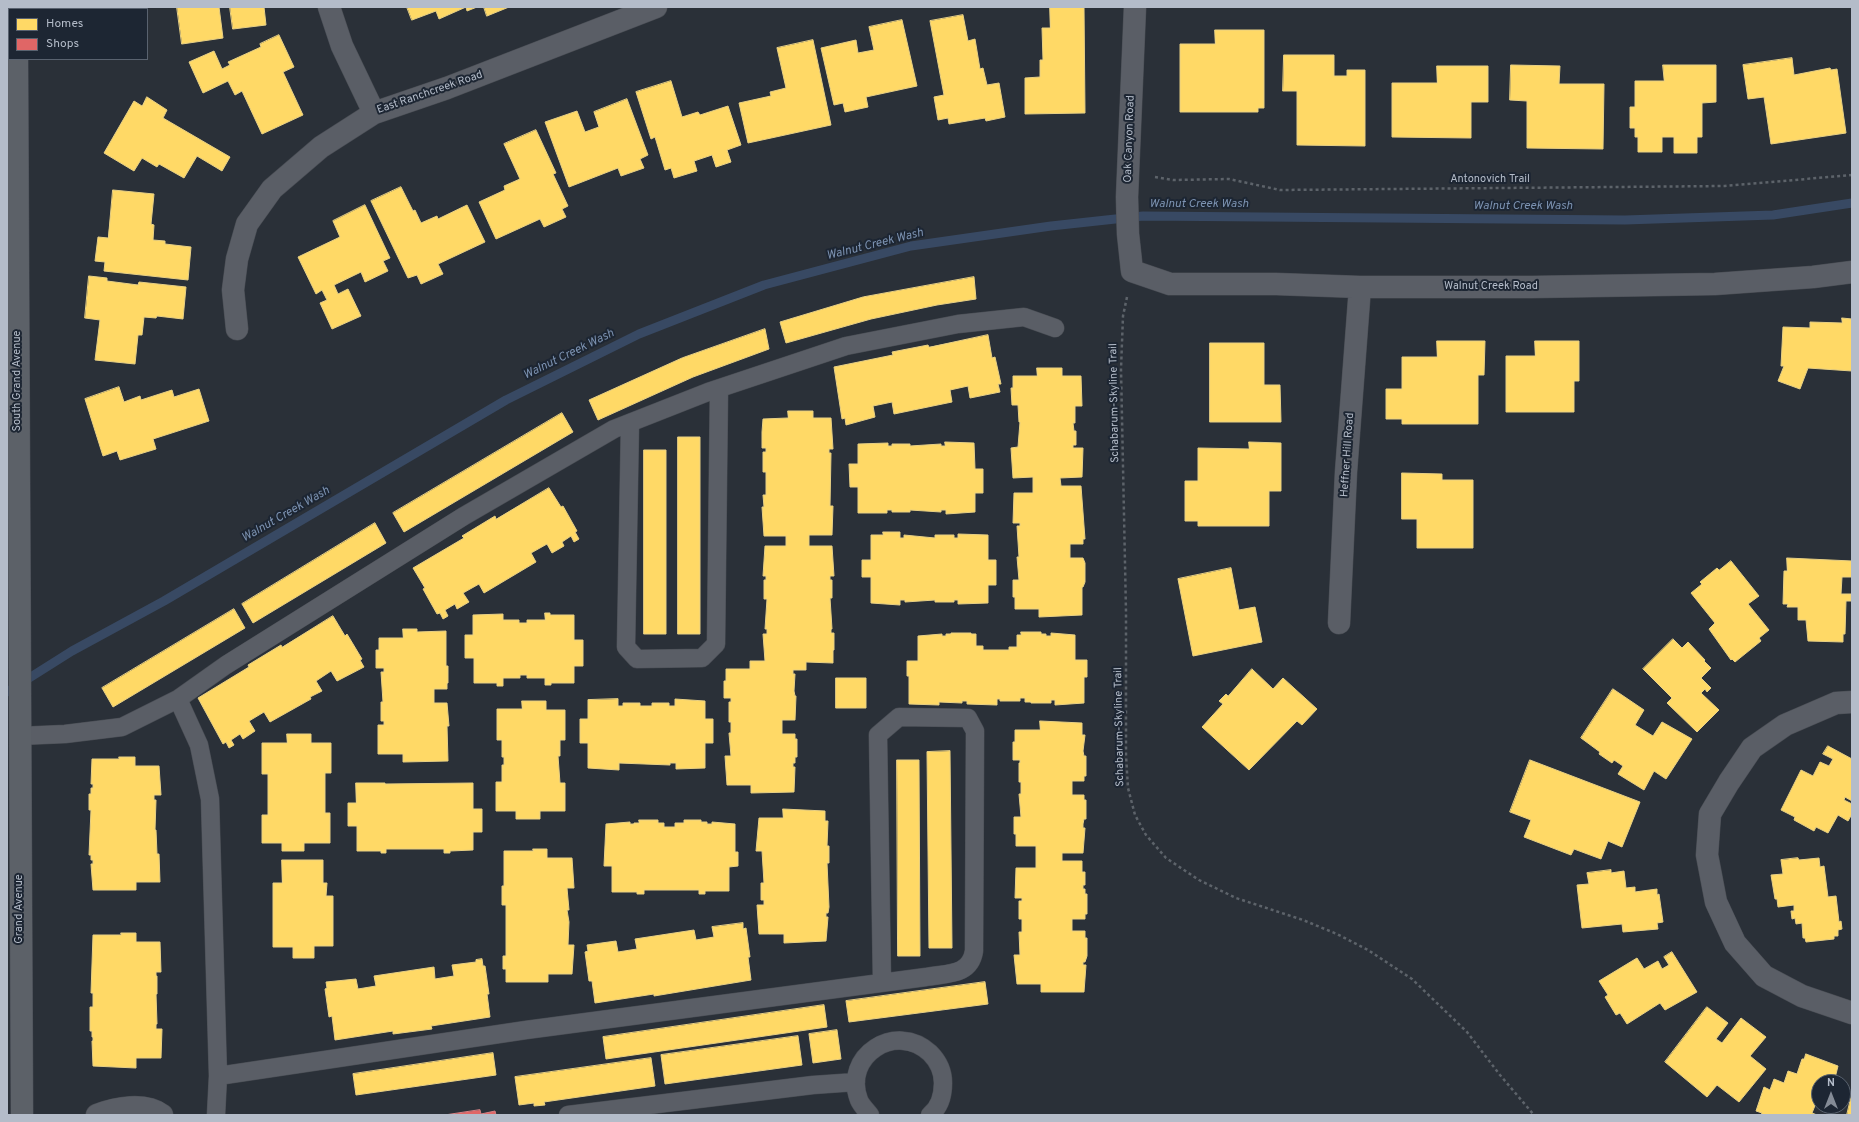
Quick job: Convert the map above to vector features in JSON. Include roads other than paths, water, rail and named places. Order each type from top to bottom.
[{"type":"main road","name":"South Grand Avenue","points":[[17,60],[19,703]]},
{"type":"main road","name":"Grand Avenue","points":[[19,703],[22,1115]]},
{"type":"street","points":[[329,7],[342,46],[374,112]]},
{"type":"street","name":"East Ranchcreek Road","points":[[237,329],[233,290],[237,259],[247,224],[272,189],[321,147],[374,112],[447,88],[656,7]]},
{"type":"street","name":"Oak Canyon Road","points":[[1132,271],[1128,234],[1128,197],[1135,7]]},
{"type":"street","name":"Walnut Creek Road","points":[[1132,271],[1170,284],[1276,284],[1360,287],[1532,287],[1715,284],[1813,277],[1852,272]]},
{"type":"street","name":"Heffner Hill Road","points":[[1339,623],[1346,472],[1360,287]]},
{"type":"street","points":[[1852,702],[1836,703],[1785,724],[1752,748],[1710,814],[1708,855],[1716,902],[1735,943],[1764,976],[1802,996],[1852,1013]]},
{"type":"street","points":[[97,1115],[113,1109],[132,1108],[154,1110],[162,1115]]},
{"type":"lane","points":[[19,736],[65,734],[122,728],[178,699],[226,665],[464,516],[614,429],[719,389],[846,346],[958,324],[1024,317],[1056,328]]},
{"type":"lane","points":[[630,423],[626,647],[637,659],[702,658],[716,644],[719,389]]},
{"type":"lane","points":[[178,699],[199,745],[210,799],[218,1076],[216,1115]]},
{"type":"lane","points":[[218,1076],[518,1031],[882,983],[963,970],[972,961],[974,951],[975,731],[968,718],[899,717],[878,735],[882,983]]},
{"type":"lane","points":[[870,1115],[859,1100],[856,1082],[860,1065],[871,1050],[887,1041],[906,1040],[923,1046],[936,1059],[943,1076],[943,1094],[935,1110],[930,1115]]},
{"type":"lane","points":[[568,1115],[812,1085],[856,1082]]},
{"type":"waterway","name":"Walnut Creek Wash","points":[[7,692],[72,651],[164,601],[506,400],[639,334],[764,285],[911,246],[1051,226],[1143,216],[1625,220],[1773,215],[1852,203]]}]
